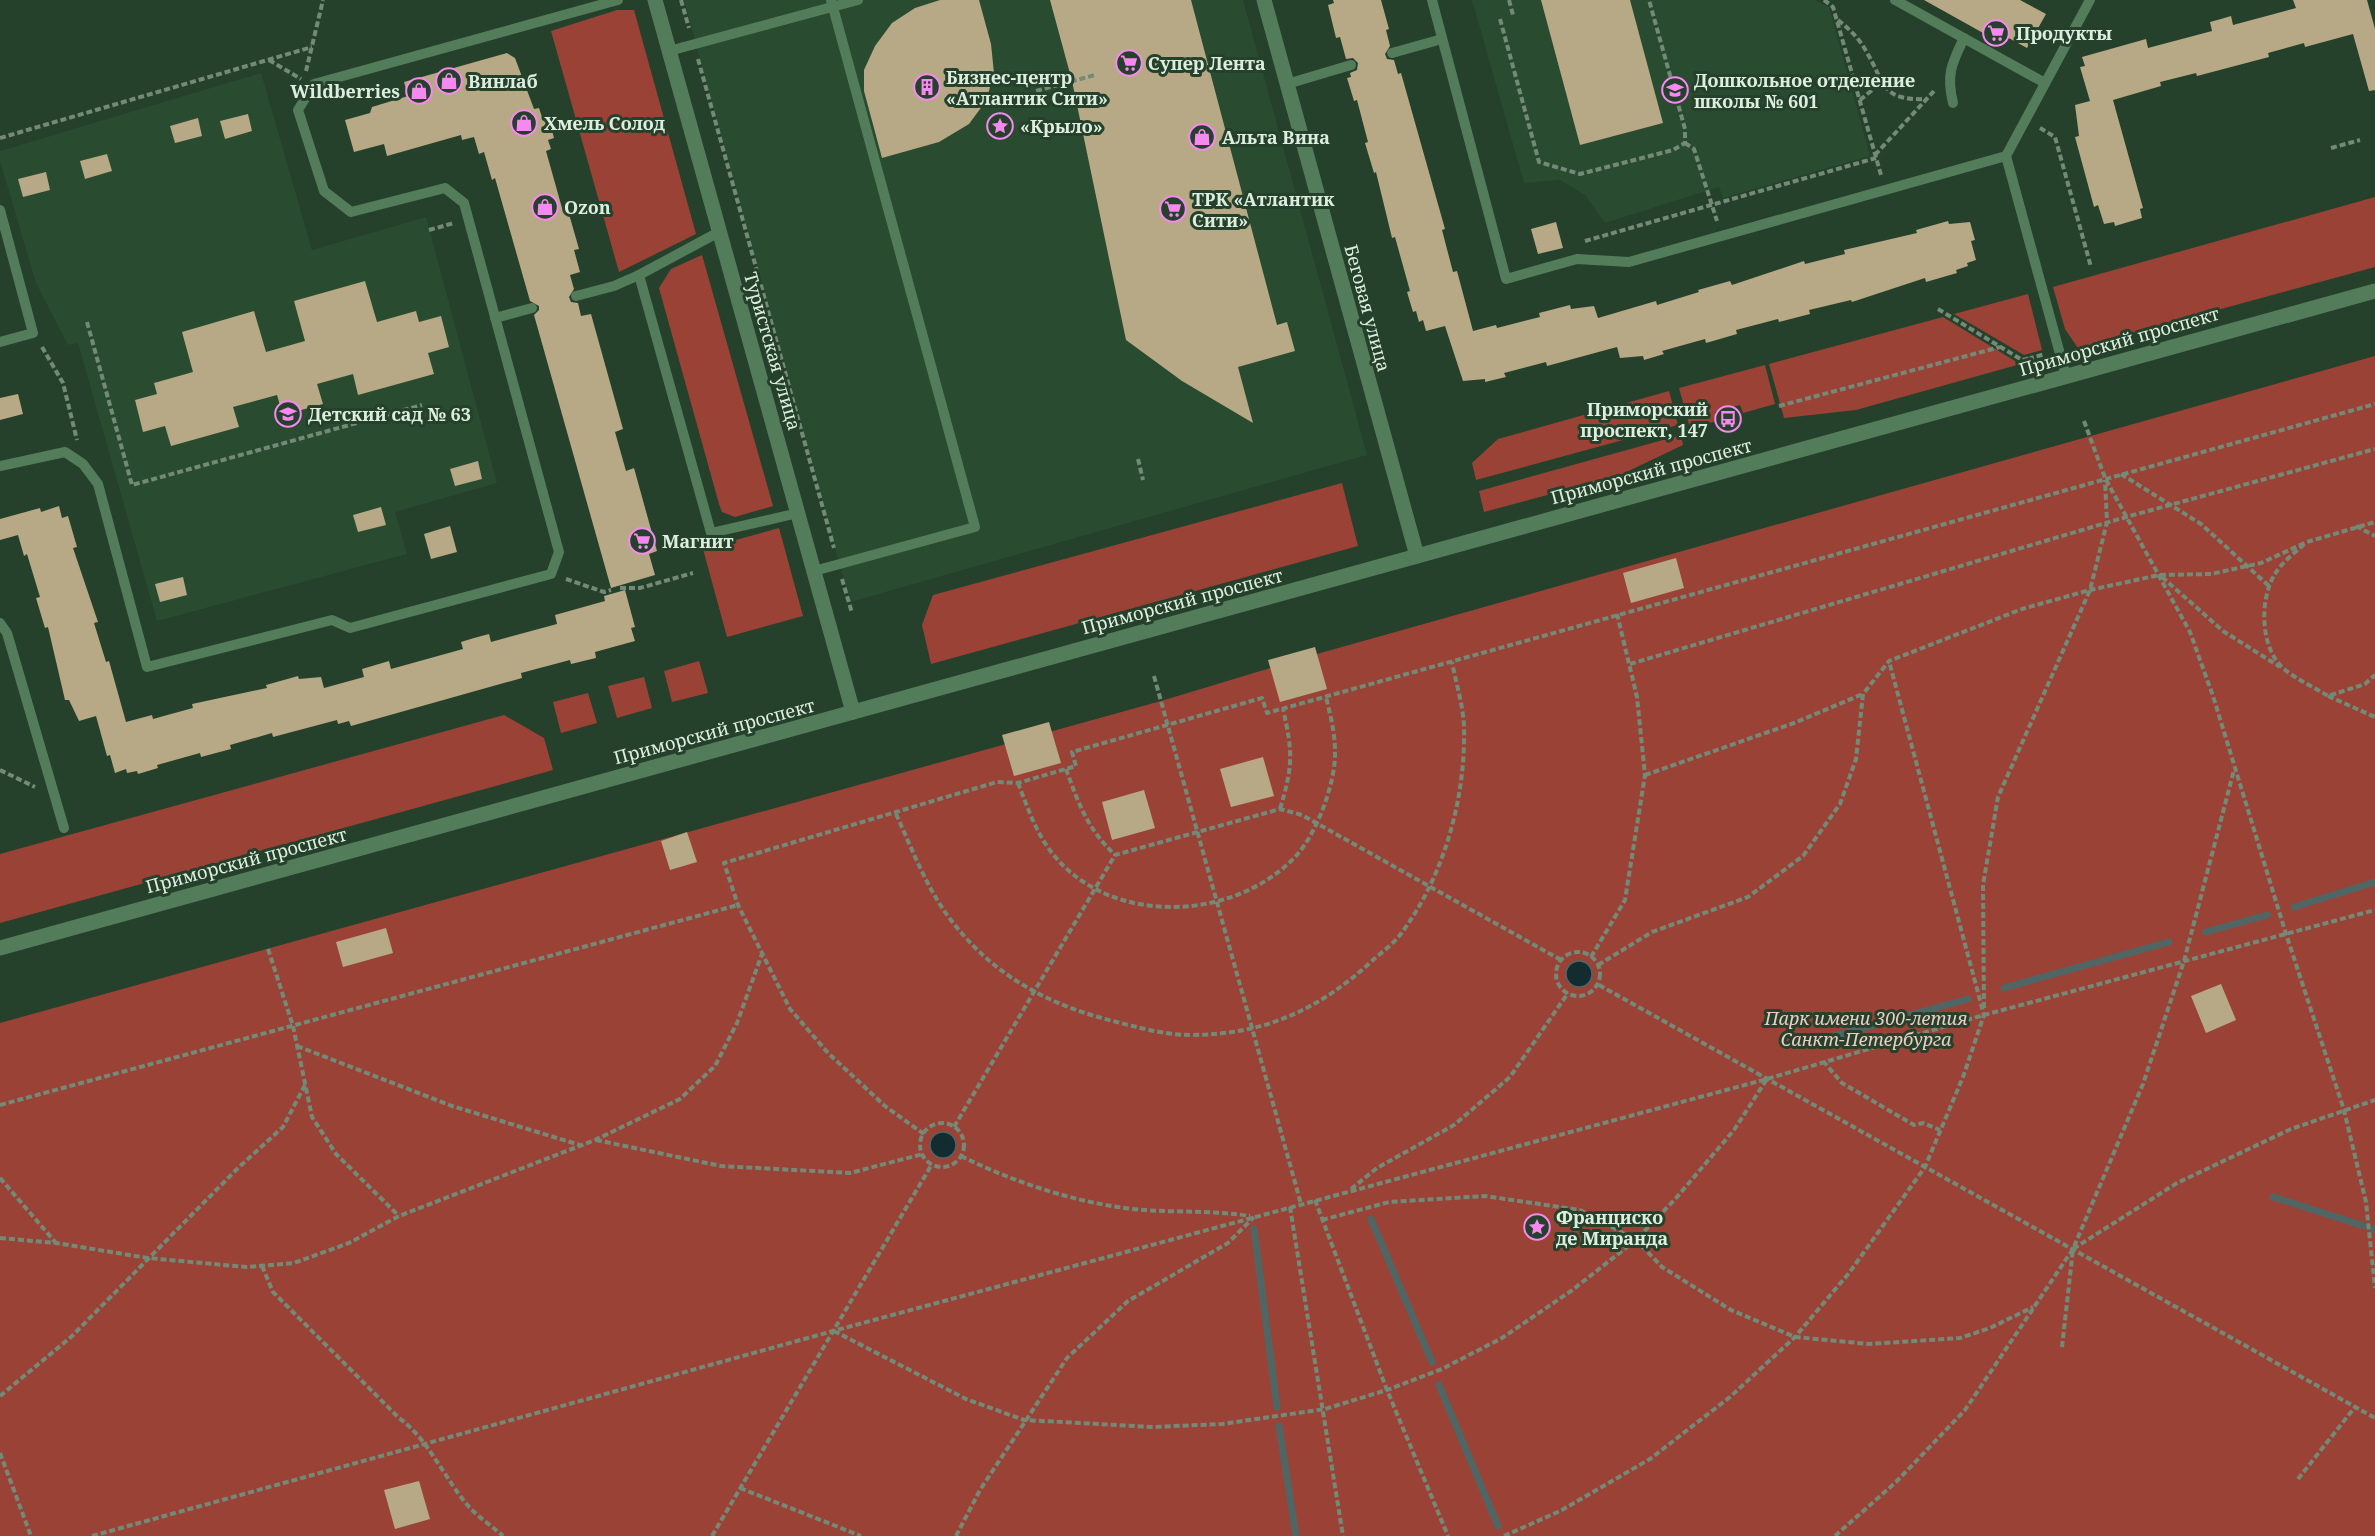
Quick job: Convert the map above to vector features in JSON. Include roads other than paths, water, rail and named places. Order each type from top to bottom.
[{"type":"street","name":"Туристская улица","points":[[655,0],[853,712]]},
{"type":"street","name":"Беговая улица","points":[[1264,0],[1417,556]]},
{"type":"street","name":"Приморский проспект","points":[[0,948],[2375,291]]},
{"type":"lane","points":[[0,466],[65,452],[83,464],[98,484],[147,667],[332,620],[350,628],[551,574],[560,552],[464,203],[445,188],[351,212],[324,191],[298,110],[314,84],[618,0]]},
{"type":"lane","points":[[669,51],[832,3],[858,0]]},
{"type":"lane","points":[[1432,0],[1506,279],[1577,259],[1629,262],[2006,156]]},
{"type":"lane","points":[[1895,0],[2044,83]]},
{"type":"lane","points":[[2066,376],[2006,156],[2090,0]]},
{"type":"lane","points":[[814,571],[975,527],[832,3]]},
{"type":"lane","points":[[1953,102],[1948,84],[1951,67],[1964,38]]},
{"type":"lane","points":[[1392,53],[1442,39]]},
{"type":"lane","points":[[1287,84],[1351,65]]},
{"type":"lane","points":[[0,210],[33,333],[0,342]]},
{"type":"lane","points":[[576,296],[614,286],[639,275],[719,232]]},
{"type":"lane","points":[[639,275],[711,533],[798,513]]},
{"type":"lane","points":[[495,318],[532,308]]},
{"type":"lane","points":[[0,623],[7,633],[64,828]]},
{"type":"water","points":[[1579,961],[1588,965],[1592,974],[1588,983],[1579,987],[1570,983],[1566,974],[1570,965]]},
{"type":"water","points":[[943,1132],[952,1136],[956,1145],[952,1154],[943,1158],[934,1154],[930,1145],[934,1136]]},
{"type":"waterway","points":[[2294,907],[2375,882]]},
{"type":"waterway","points":[[2206,932],[2267,915]]},
{"type":"waterway","points":[[2004,988],[2169,942]]},
{"type":"waterway","points":[[1823,1039],[1968,999]]},
{"type":"waterway","points":[[2273,1197],[2364,1226]]},
{"type":"waterway","points":[[1371,1219],[1432,1362]]},
{"type":"waterway","points":[[1254,1229],[1277,1407]]},
{"type":"waterway","points":[[1439,1385],[1498,1526]]},
{"type":"waterway","points":[[1279,1426],[1296,1536]]},
{"type":"place","name":"Продукты","points":[[1996,33]]},
{"type":"place","name":"Супер Лента","points":[[1129,63]]},
{"type":"place","name":"Винлаб","points":[[449,81]]},
{"type":"place","name":"Бизнес-центр «Атлантик Сити»","points":[[927,87]]},
{"type":"place","name":"Дошкольное отделение школы № 601","points":[[1675,90]]},
{"type":"place","name":"Wildberries","points":[[419,91]]},
{"type":"place","name":"Хмель Солод","points":[[524,123]]},
{"type":"place","name":"«Крыло»","points":[[1000,126]]},
{"type":"place","name":"Альта Вина","points":[[1202,137]]},
{"type":"place","name":"Ozon","points":[[545,207]]},
{"type":"place","name":"ТРК «Атлантик Сити»","points":[[1173,209]]},
{"type":"place","name":"Детский сад № 63","points":[[288,414]]},
{"type":"place","name":"Приморский проспект, 147","points":[[1728,419]]},
{"type":"place","name":"Магнит","points":[[642,541]]},
{"type":"place","name":"Франциско де Миранда","points":[[1537,1227]]},
{"type":"park label","name":"Парк имени 300-летия Санкт-Петербурга","points":[[1866,1028]]}]
